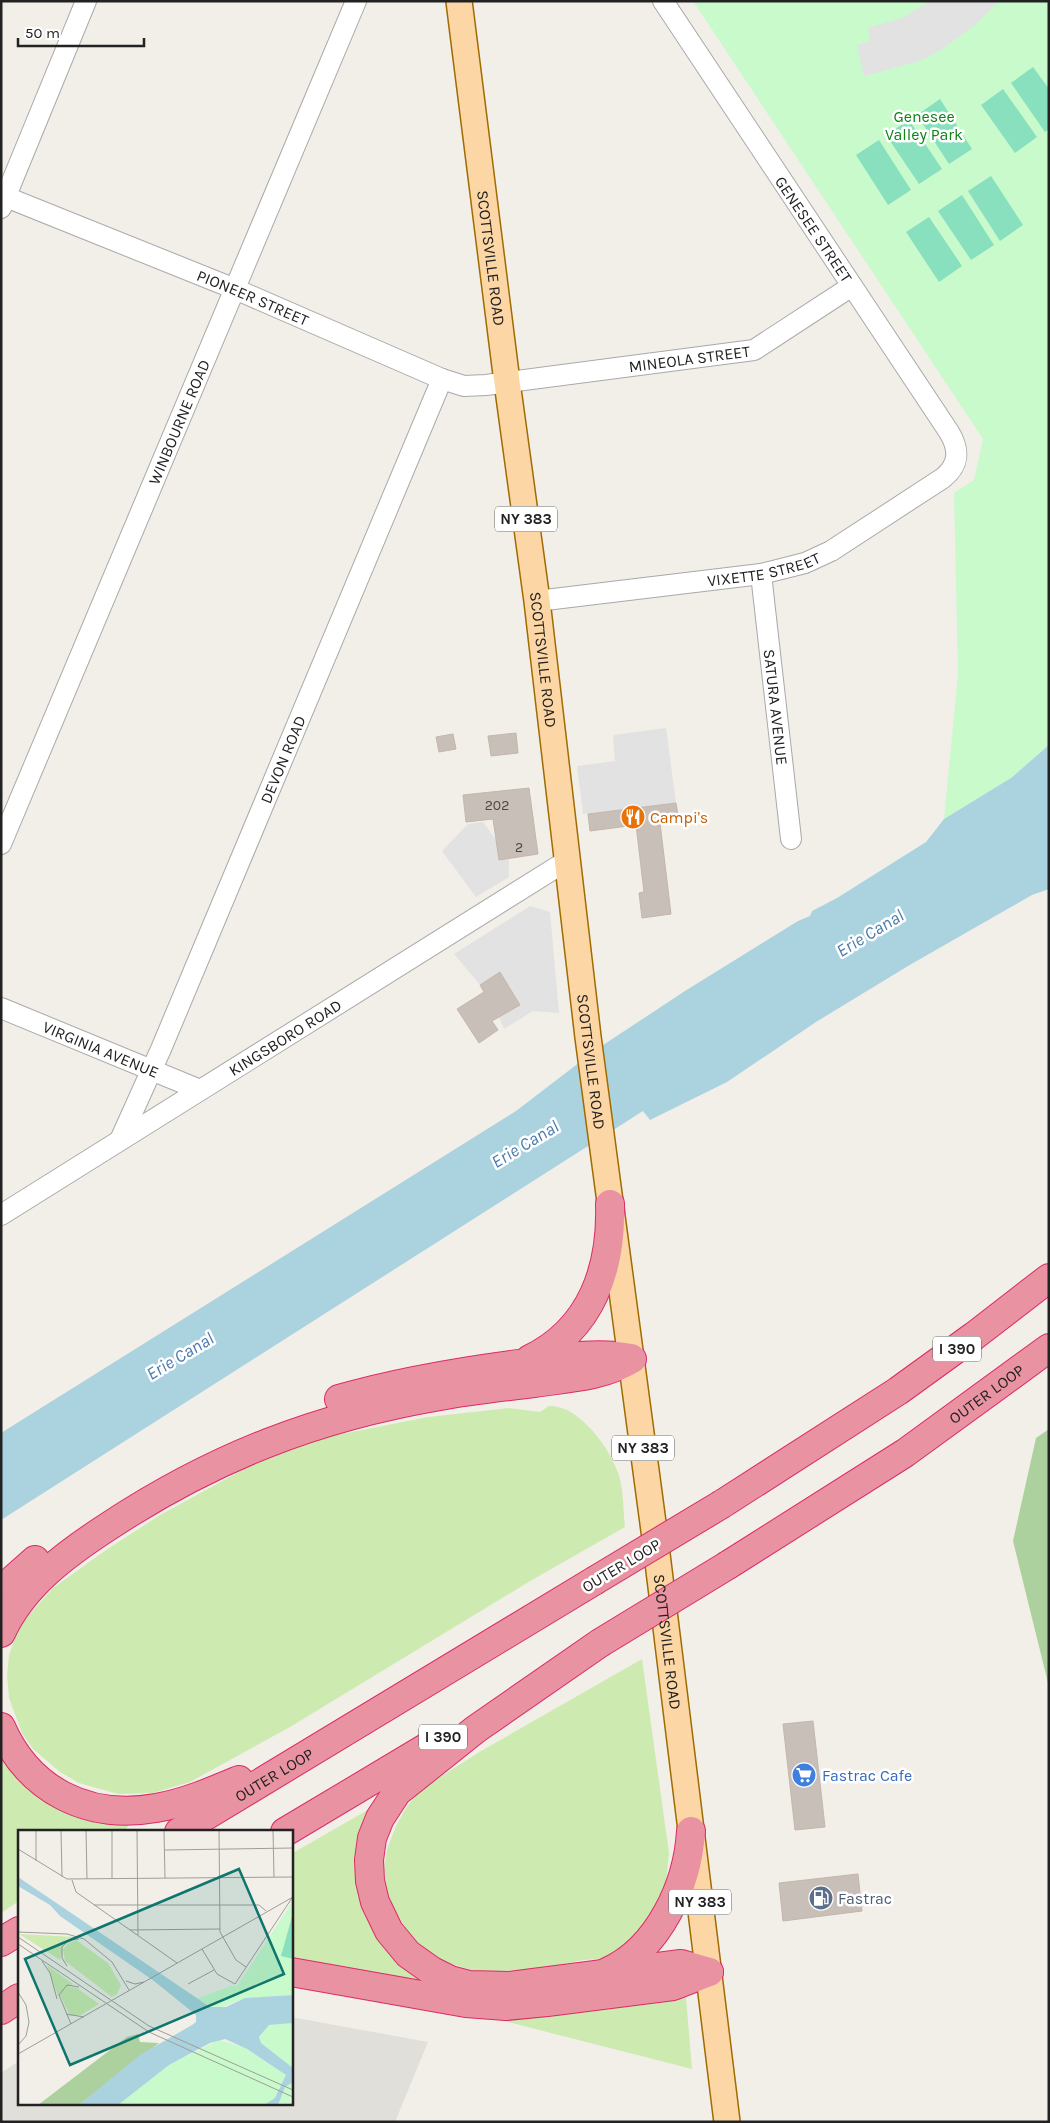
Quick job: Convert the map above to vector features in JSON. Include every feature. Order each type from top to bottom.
[{"type":"highway","points":[[514,1364],[537,1355],[554,1344],[570,1330],[586,1308],[600,1282],[604,1266],[610,1233],[610,1204]]},
{"type":"highway","name":"OUTER LOOP","points":[[183,1830],[722,1504],[862,1415],[949,1355],[1049,1278]]},
{"type":"highway","name":"OUTER LOOP","points":[[289,1830],[600,1643],[867,1478],[930,1435],[1049,1348]]},
{"type":"highway","points":[[1,1590],[42,1553],[105,1509],[176,1466],[245,1433],[306,1410],[376,1389],[439,1375],[589,1355],[632,1358]]},
{"type":"highway","points":[[1,1633],[14,1608],[23,1596],[48,1571],[81,1545],[141,1506],[183,1482],[252,1448],[302,1429],[379,1408],[477,1390],[594,1375],[620,1366],[632,1358]]},
{"type":"highway","points":[[600,1643],[488,1720],[404,1785],[391,1799],[380,1818],[372,1838],[369,1860],[372,1891],[389,1931],[408,1954],[441,1976],[468,1985],[489,1987],[599,1976],[681,1964],[709,1972]]},
{"type":"highway","points":[[1,1726],[20,1760],[48,1787],[70,1800],[92,1807],[131,1811],[172,1804],[212,1791],[268,1767],[378,1712]]},
{"type":"highway","points":[[599,1976],[616,1968],[637,1952],[659,1924],[674,1900],[682,1880],[688,1857],[691,1831]]},
{"type":"highway","points":[[1,1942],[18,1932]]},
{"type":"highway","points":[[292,1972],[466,2003],[506,2006],[673,1986],[709,1972]]},
{"type":"main road","name":"SCOTTSVILLE ROAD","points":[[459,1],[507,382],[537,601],[588,1037],[632,1358],[727,2122]]},
{"type":"street","points":[[3,200],[86,1]]},
{"type":"street","name":"WINBOURNE ROAD","points":[[1,844],[356,1]]},
{"type":"street","name":"GENESEE STREET","points":[[663,1],[953,438],[957,448],[957,459]]},
{"type":"street","name":"PIONEER STREET","points":[[3,200],[235,289],[455,384],[473,386],[507,382]]},
{"type":"street","name":"MINEOLA STREET","points":[[507,382],[754,350],[852,286]]},
{"type":"street","name":"DEVON ROAD","points":[[120,1140],[152,1070],[442,379]]},
{"type":"street","name":"VIXETTE STREET","points":[[537,601],[761,574],[805,563],[831,551],[943,478],[952,469],[957,459]]},
{"type":"street","name":"SATURA AVENUE","points":[[761,574],[791,839]]},
{"type":"street","name":"KINGSBORO ROAD","points":[[1,1215],[568,860]]},
{"type":"street","name":"VIRGINIA AVENUE","points":[[1,1008],[200,1090]]},
{"type":"shaded area","points":[[931,1],[999,1],[976,24],[944,48],[920,61],[864,76],[857,45],[870,41],[868,28],[902,18]]},
{"type":"shaded area","points":[[666,728],[676,803],[583,814],[577,766],[615,761],[613,735]]},
{"type":"shaded area","points":[[483,822],[496,840],[499,860],[509,859],[509,877],[476,897],[442,851],[468,824]]},
{"type":"shaded area","points":[[530,906],[550,912],[559,1013],[533,1011],[504,1029],[499,1017],[520,1005],[501,973],[480,985],[454,954]]},
{"type":"shaded area","points":[[292,2017],[428,2042],[395,2122],[1,2122],[1,2073],[18,2062],[18,2106],[292,2106]]},
{"type":"green space","name":"Genesee Valley Park","points":[[693,1],[1049,1],[1049,745],[1011,778],[944,819],[958,674],[954,493],[974,480],[983,439]]},
{"type":"green space","points":[[1033,67],[1049,89],[1049,129],[1045,132],[1011,83]]},
{"type":"green space","points":[[1003,89],[1037,137],[1015,153],[981,105]]},
{"type":"green space","points":[[940,99],[972,149],[949,164],[917,115]]},
{"type":"green space","points":[[909,120],[942,169],[919,184],[886,135]]},
{"type":"green space","points":[[879,140],[911,190],[888,205],[856,155]]},
{"type":"green space","points":[[991,176],[1023,225],[1000,241],[968,191]]},
{"type":"green space","points":[[962,195],[994,245],[971,260],[938,211]]},
{"type":"green space","points":[[929,217],[962,266],[939,282],[906,232]]},
{"type":"green space","points":[[549,1406],[560,1407],[571,1412],[591,1429],[608,1452],[620,1479],[625,1527],[532,1580],[290,1727],[190,1782],[153,1793],[119,1794],[79,1783],[60,1772],[33,1749],[22,1733],[9,1698],[7,1675],[9,1655],[19,1626],[53,1588],[106,1550],[160,1515],[248,1467],[321,1438],[428,1417],[509,1408],[540,1412]]},
{"type":"green space","points":[[1049,1429],[1049,1687],[1013,1541],[1036,1438]]},
{"type":"green space","points":[[642,1659],[669,1853],[666,1883],[659,1908],[634,1945],[602,1959],[583,1960],[540,1969],[479,1972],[451,1964],[428,1954],[407,1930],[395,1911],[387,1891],[384,1870],[387,1849],[396,1826],[406,1808],[421,1789],[481,1751]]},
{"type":"green space","points":[[1,1745],[128,1819],[128,1826],[125,1830],[18,1830],[18,1902],[1,1913]]},
{"type":"green space","points":[[373,1807],[359,1873],[458,1994],[292,1960],[292,1853]]},
{"type":"green space","points":[[686,1997],[692,2069],[496,2019]]},
{"type":"water","name":"Erie Canal","points":[[1049,745],[1049,889],[1032,895],[908,966],[816,1022],[727,1082],[650,1120],[643,1111],[1,1520],[1,1433],[516,1111],[597,1049],[685,991],[798,921],[810,916],[812,911],[837,898],[926,842],[944,819],[1011,778]]},
{"type":"building","points":[[516,733],[518,753],[491,756],[488,736]]},
{"type":"building","points":[[453,734],[456,749],[439,752],[436,737]]},
{"type":"building","points":[[529,788],[538,854],[499,860],[493,819],[466,822],[463,795]]},
{"type":"building","points":[[676,803],[679,821],[660,823],[671,914],[642,918],[639,893],[644,892],[636,825],[590,831],[588,814]]},
{"type":"building","points":[[500,972],[520,1005],[492,1021],[498,1030],[479,1043],[457,1009],[484,992],[480,985]]},
{"type":"building","name":"Fastrac Cafe","points":[[813,1721],[825,1827],[795,1830],[783,1724]]},
{"type":"building","points":[[858,1874],[862,1911],[783,1921],[779,1883]]},
{"type":"place","name":"Campi's","points":[[633,817]]},
{"type":"place","name":"Fastrac Cafe","points":[[804,1775]]},
{"type":"place","name":"Fastrac","points":[[821,1898]]}]
